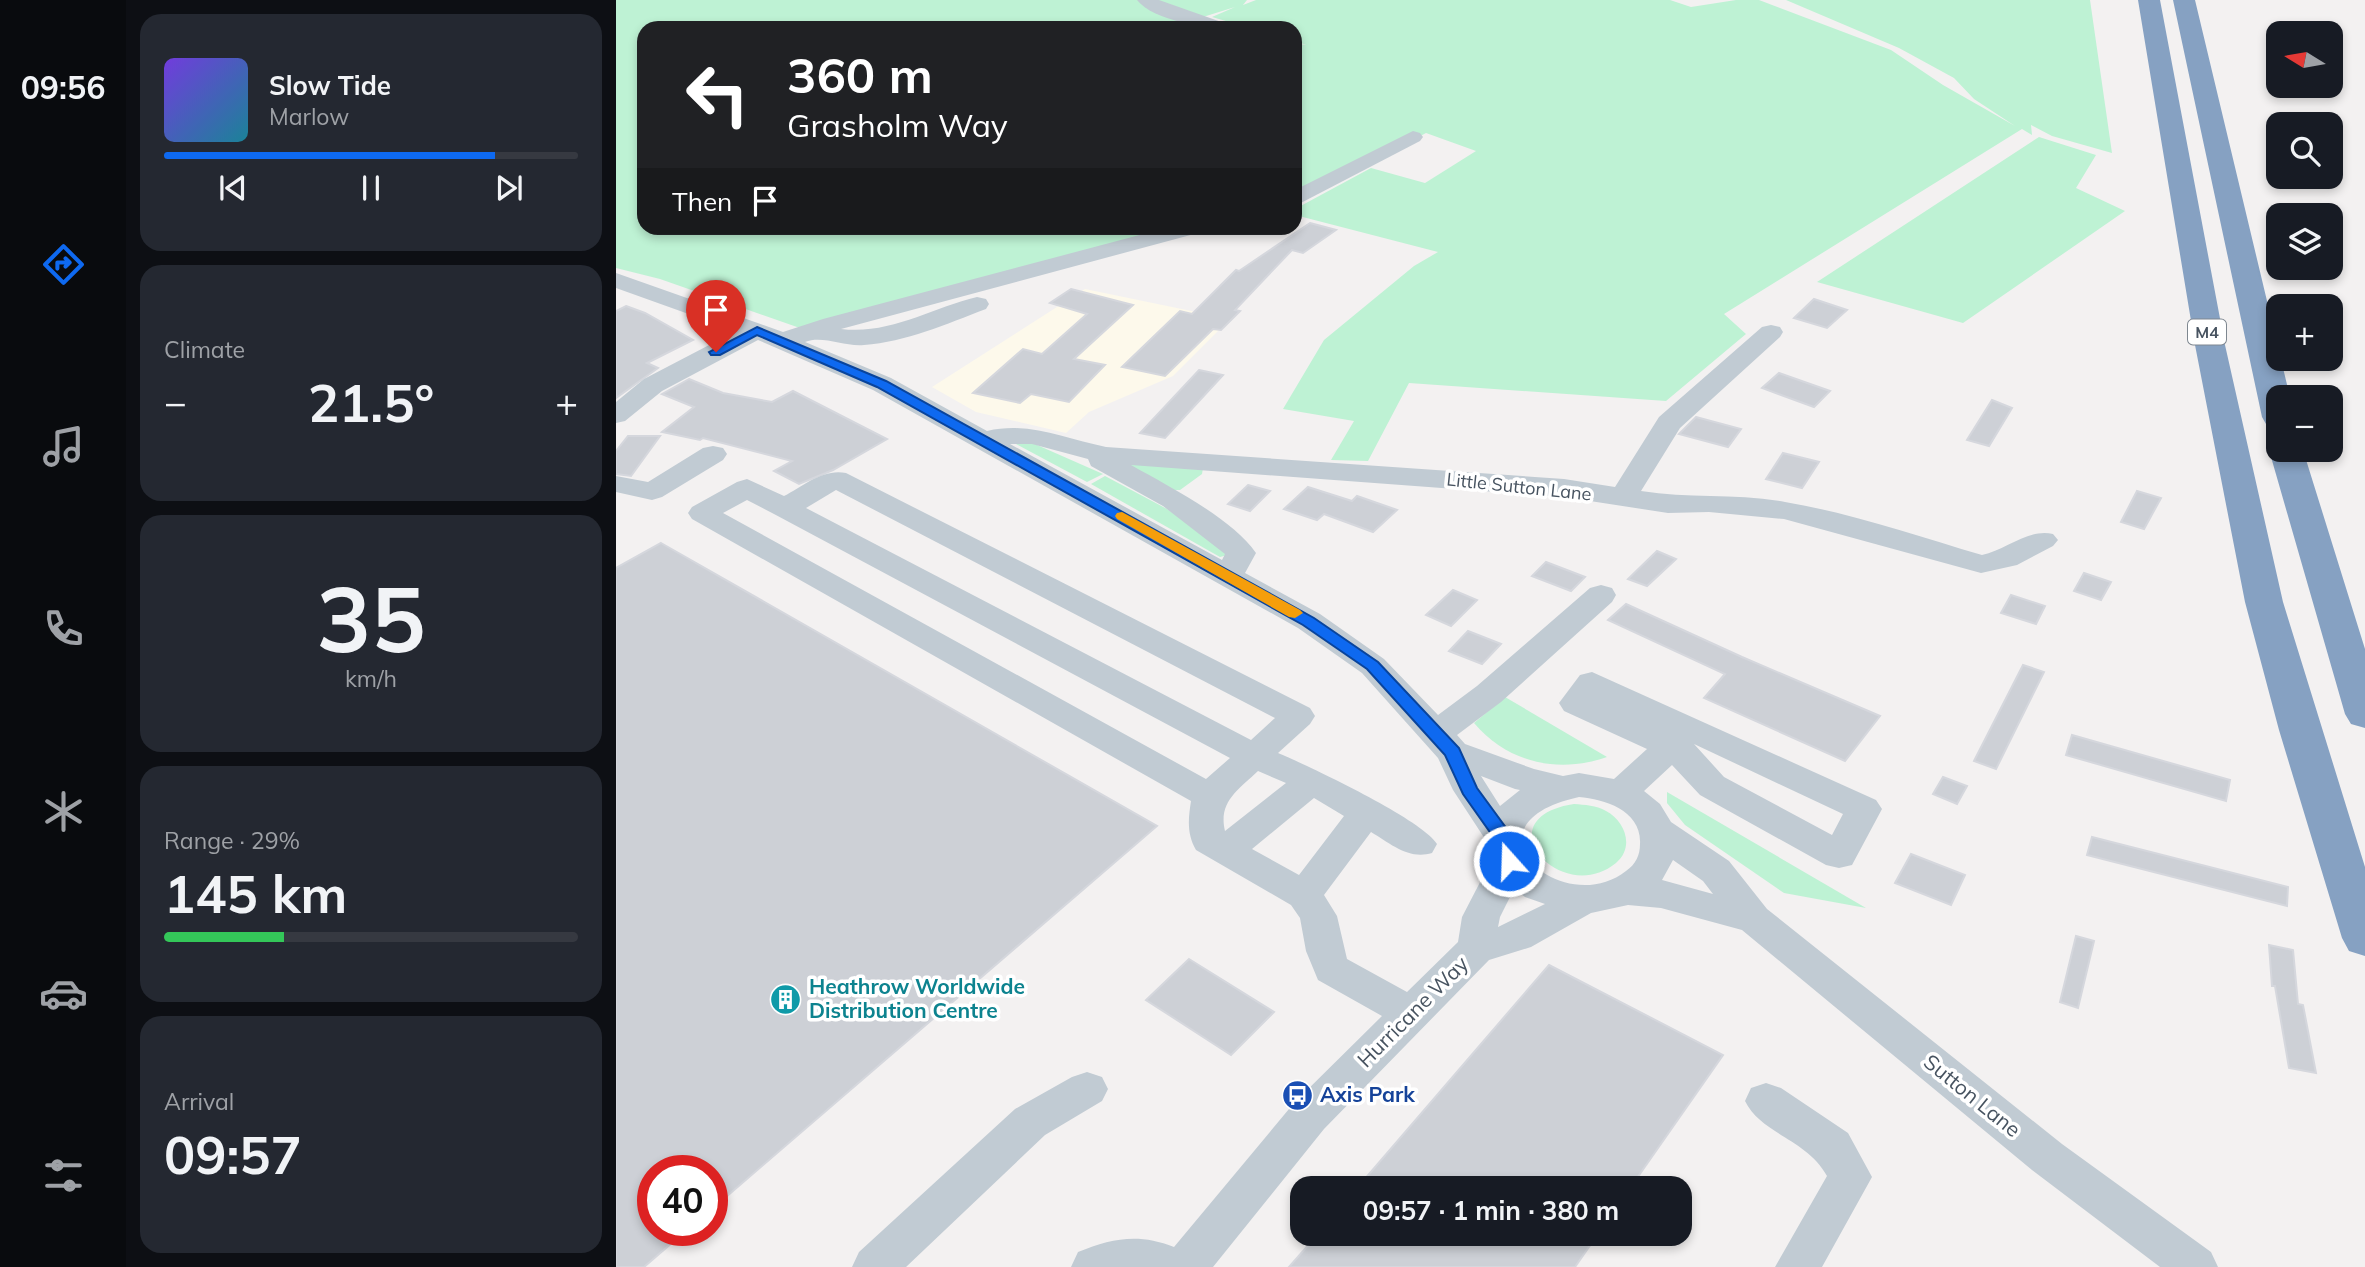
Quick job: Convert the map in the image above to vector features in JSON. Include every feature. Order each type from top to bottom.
[{"type":"highway","name":"M4","points":[[2149,0],[2212,358],[2261,588],[2300,730],[2365,938]]},
{"type":"highway","points":[[2184,0],[2271,385]]},
{"type":"highway","points":[[2290,462],[2365,713]]},
{"type":"street","points":[[1146,0],[1172,14],[1196,21]]},
{"type":"street","points":[[1172,14],[1192,0]]},
{"type":"street","points":[[1302,195],[1413,137]]},
{"type":"street","points":[[616,415],[653,384],[770,336],[813,330],[1164,235]]},
{"type":"street","points":[[616,281],[770,336],[882,384],[1309,621],[1373,666],[1444,743],[1519,876],[1532,885],[1551,893],[1583,900],[1607,898],[1626,891],[1645,878],[1655,864],[1660,849],[1658,831],[1638,804],[1621,793],[1579,785],[1558,787],[1523,802],[1505,824],[1506,849]]},
{"type":"street","points":[[813,330],[845,336],[872,337],[893,334],[1028,286]]},
{"type":"street","points":[[1622,499],[1669,424],[1770,332]]},
{"type":"street","name":"Little Sutton Lane","points":[[985,440],[1002,435],[1027,433],[1078,450],[1224,465],[1563,488],[1668,504],[1709,502],[1784,510],[1981,564],[2006,559],[2043,540]]},
{"type":"street","points":[[1078,450],[1133,476],[1173,500],[1239,550],[1238,561],[1228,575]]},
{"type":"street","points":[[616,484],[652,491],[713,454]]},
{"type":"street","points":[[1173,500],[1189,494],[1224,465]]},
{"type":"street","points":[[784,508],[836,479],[1298,716],[1251,755],[1209,796],[1205,822],[1209,841],[1304,895],[1318,916],[1325,951],[1332,968],[1412,1014]]},
{"type":"street","points":[[1209,796],[702,513],[747,488],[1251,755],[1339,796],[1419,845]]},
{"type":"street","points":[[1444,743],[1489,694],[1601,595]]},
{"type":"street","points":[[1680,737],[1864,809],[1839,855],[1712,786],[1695,765],[1680,737]]},
{"type":"street","points":[[1621,793],[1680,737]]},
{"type":"street","points":[[1444,743],[1527,780],[1558,787]]},
{"type":"street","points":[[1226,850],[1339,796]]},
{"type":"street","points":[[1304,895],[1339,796]]},
{"type":"street","name":"Sutton Lane","points":[[1658,831],[1716,871],[1754,919],[2047,1157],[2195,1267]]},
{"type":"street","name":"Hurricane Way","points":[[1476,948],[1480,917],[1506,849]]},
{"type":"street","name":"Sutton Lane","points":[[1626,891],[1661,894],[1754,919]]},
{"type":"street","name":"Hurricane Way","points":[[1185,1267],[1309,1116],[1476,948],[1518,937],[1583,900]]},
{"type":"street","points":[[876,1267],[1030,1122],[1087,1089]]},
{"type":"street","points":[[1766,1101],[1833,1146],[1850,1177],[1798,1267]]},
{"type":"street","points":[[1094,1267],[1103,1262],[1131,1257],[1158,1260],[1171,1267]]},
{"type":"shaded area","points":[[1085,289],[1230,319],[1173,376],[1089,412],[1066,433],[976,412],[932,387]]},
{"type":"green space","points":[[616,0],[1247,0],[1243,5],[1256,0],[1670,0],[1691,7],[1736,0],[1759,0],[1891,50],[1943,85],[2015,126],[1974,99],[1954,78],[1899,48],[1786,0],[2090,0],[2112,153],[2052,136],[2031,125],[2032,135],[2022,129],[1724,314],[1746,334],[1666,401],[1409,383],[1368,461],[1331,460],[1354,421],[1283,409],[1324,340],[1414,266],[1438,252],[1302,217],[1302,205],[1371,168],[1425,183],[1476,151],[1426,133],[1302,200],[1302,44],[1306,45],[1302,44],[1302,21],[1226,21],[1212,17],[1235,7],[1190,21],[637,21],[637,235],[1185,235],[822,331],[797,327],[660,279],[616,268]]},
{"type":"green space","points":[[2039,137],[2096,155],[2076,188],[2125,211],[1963,323],[1817,282]]},
{"type":"green space","points":[[1028,441],[1103,474],[1087,482],[1016,444]]},
{"type":"green space","points":[[1120,461],[1203,468],[1202,474],[1180,490],[1173,490]]},
{"type":"green space","points":[[1105,476],[1167,509],[1231,554],[1220,557],[1091,484]]},
{"type":"green space","points":[[1505,697],[1607,757],[1589,762],[1552,764],[1518,756],[1502,748],[1474,723]]},
{"type":"green space","points":[[1667,792],[1866,908],[1784,893],[1685,825],[1667,803]]},
{"type":"green space","points":[[1574,804],[1594,806],[1606,811],[1613,815],[1623,828],[1626,842],[1622,857],[1595,874],[1573,875],[1554,868],[1540,856],[1532,841],[1534,825],[1547,812]]},
{"type":"building","points":[[1310,223],[1336,230],[1303,253],[1292,250],[1235,310],[1240,311],[1221,330],[1213,329],[1165,376],[1122,367],[1180,311],[1192,314],[1236,270],[1239,271],[1292,235],[1302,235],[1302,228]]},
{"type":"building","points":[[1071,289],[1133,305],[1074,359],[1105,365],[1069,402],[1031,394],[1020,403],[973,393],[1023,349],[1042,354],[1087,314],[1050,303]]},
{"type":"building","points":[[1814,299],[1847,310],[1827,328],[1794,318]]},
{"type":"building","points":[[626,306],[645,313],[693,340],[647,363],[658,368],[616,398],[616,311]]},
{"type":"building","points":[[1199,370],[1223,375],[1165,438],[1140,433]]},
{"type":"building","points":[[1779,373],[1830,391],[1814,407],[1762,388]]},
{"type":"building","points":[[689,379],[723,393],[772,402],[793,391],[887,439],[833,470],[799,484],[774,471],[792,461],[703,438],[700,440],[662,432],[694,407],[662,394]]},
{"type":"building","points":[[1992,400],[2012,408],[1989,446],[1967,440]]},
{"type":"building","points":[[1696,417],[1741,429],[1728,447],[1679,434]]},
{"type":"building","points":[[628,436],[660,436],[631,476],[616,474],[616,451]]},
{"type":"building","points":[[1783,453],[1819,462],[1802,488],[1766,479]]},
{"type":"building","points":[[1248,485],[1270,491],[1250,511],[1228,504]]},
{"type":"building","points":[[1308,487],[1352,501],[1357,496],[1397,510],[1373,532],[1324,514],[1317,520],[1284,509]]},
{"type":"building","points":[[2137,491],[2161,498],[2144,529],[2121,522]]},
{"type":"building","name":"Heathrow Worldwide Distribution Centre","points":[[661,543],[1157,826],[728,1195],[728,1155],[637,1155],[637,1246],[668,1246],[644,1267],[616,1267],[616,568]]},
{"type":"building","points":[[1657,551],[1676,559],[1647,586],[1628,579]]},
{"type":"building","points":[[1546,562],[1585,577],[1571,591],[1532,576]]},
{"type":"building","points":[[2084,573],[2111,582],[2101,600],[2074,591]]},
{"type":"building","points":[[1453,590],[1477,600],[1451,626],[1426,615]]},
{"type":"building","points":[[2011,595],[2045,606],[2036,624],[2001,613]]},
{"type":"building","points":[[1626,604],[1880,716],[1845,761],[1704,698],[1725,674],[1608,620]]},
{"type":"building","points":[[1468,631],[1501,644],[1482,664],[1449,651]]},
{"type":"building","points":[[2023,665],[2044,672],[1996,769],[1974,761]]},
{"type":"building","points":[[2072,735],[2230,780],[2226,801],[2066,755]]},
{"type":"building","points":[[1943,777],[1967,786],[1957,804],[1933,794]]},
{"type":"building","points":[[2092,837],[2288,887],[2287,906],[2087,855]]},
{"type":"building","points":[[1911,854],[1965,875],[1951,905],[1895,883]]},
{"type":"building","points":[[2076,936],[2094,941],[2078,1008],[2060,1002]]},
{"type":"building","points":[[2269,945],[2293,950],[2298,1004],[2303,1005],[2316,1073],[2289,1068],[2275,986],[2272,986]]},
{"type":"building","points":[[1189,959],[1274,1012],[1231,1055],[1146,1000]]},
{"type":"building","points":[[1549,965],[1723,1055],[1638,1176],[1367,1176]]},
{"type":"building","points":[[1307,1246],[1590,1246],[1575,1267],[1289,1267]]},
{"type":"slow traffic","points":[[1122,516],[1295,613]]},
{"type":"place","name":"Heathrow Worldwide Distribution Centre","points":[[786,999]]},
{"type":"place","name":"Axis Park","points":[[1297,1095]]},
{"type":"route","points":[[716,352],[757,330],[882,384],[1309,621],[1373,666],[1453,752],[1469,790],[1503,836],[1509,861]]}]
